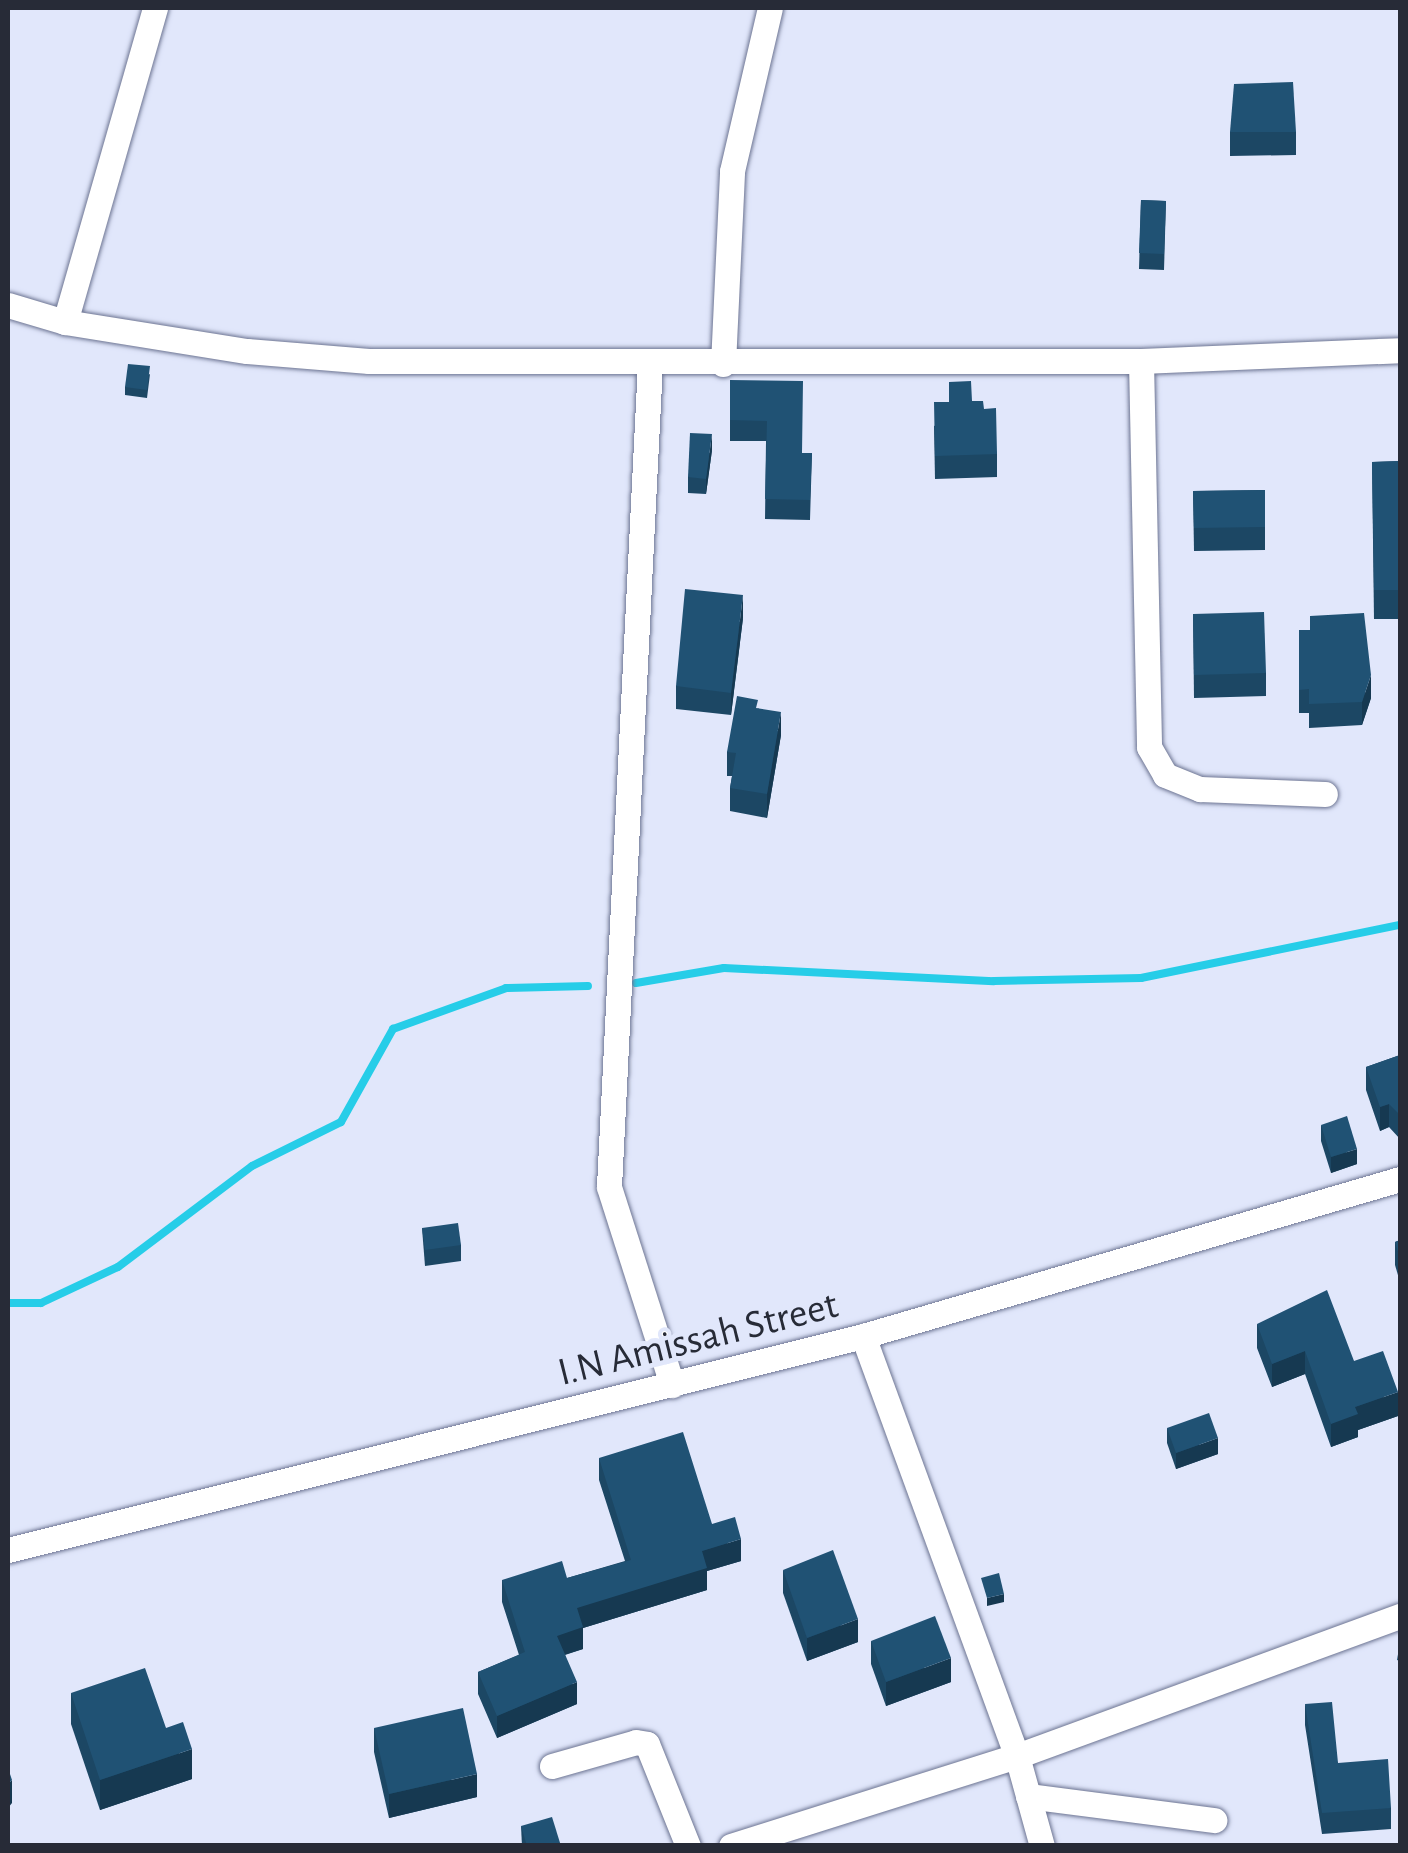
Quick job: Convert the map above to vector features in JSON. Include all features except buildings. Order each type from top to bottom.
[{"type":"street","points":[[65,322],[155,8]]},
{"type":"street","points":[[723,364],[732,171],[770,8]]},
{"type":"street","points":[[8,305],[65,322],[248,351],[369,360],[723,364],[1141,361],[1400,350]]},
{"type":"street","points":[[1141,361],[1149,747],[1165,775],[1200,789],[1325,794]]},
{"type":"street","points":[[650,363],[609,1187],[672,1385]]},
{"type":"street","name":"I.N Amissah Street","points":[[8,1550],[864,1336],[1400,1179]]},
{"type":"street","points":[[864,1336],[1017,1756],[1042,1846]]},
{"type":"street","points":[[731,1846],[1017,1756],[1400,1616]]},
{"type":"street","points":[[552,1766],[636,1742],[647,1744],[688,1846]]},
{"type":"street","points":[[1028,1796],[1214,1820]]},
{"type":"waterway","points":[[636,983],[724,968],[994,981],[1141,978],[1400,925]]},
{"type":"waterway","points":[[8,1303],[41,1303],[118,1267],[252,1166],[341,1122],[393,1029],[506,988],[588,986]]}]
